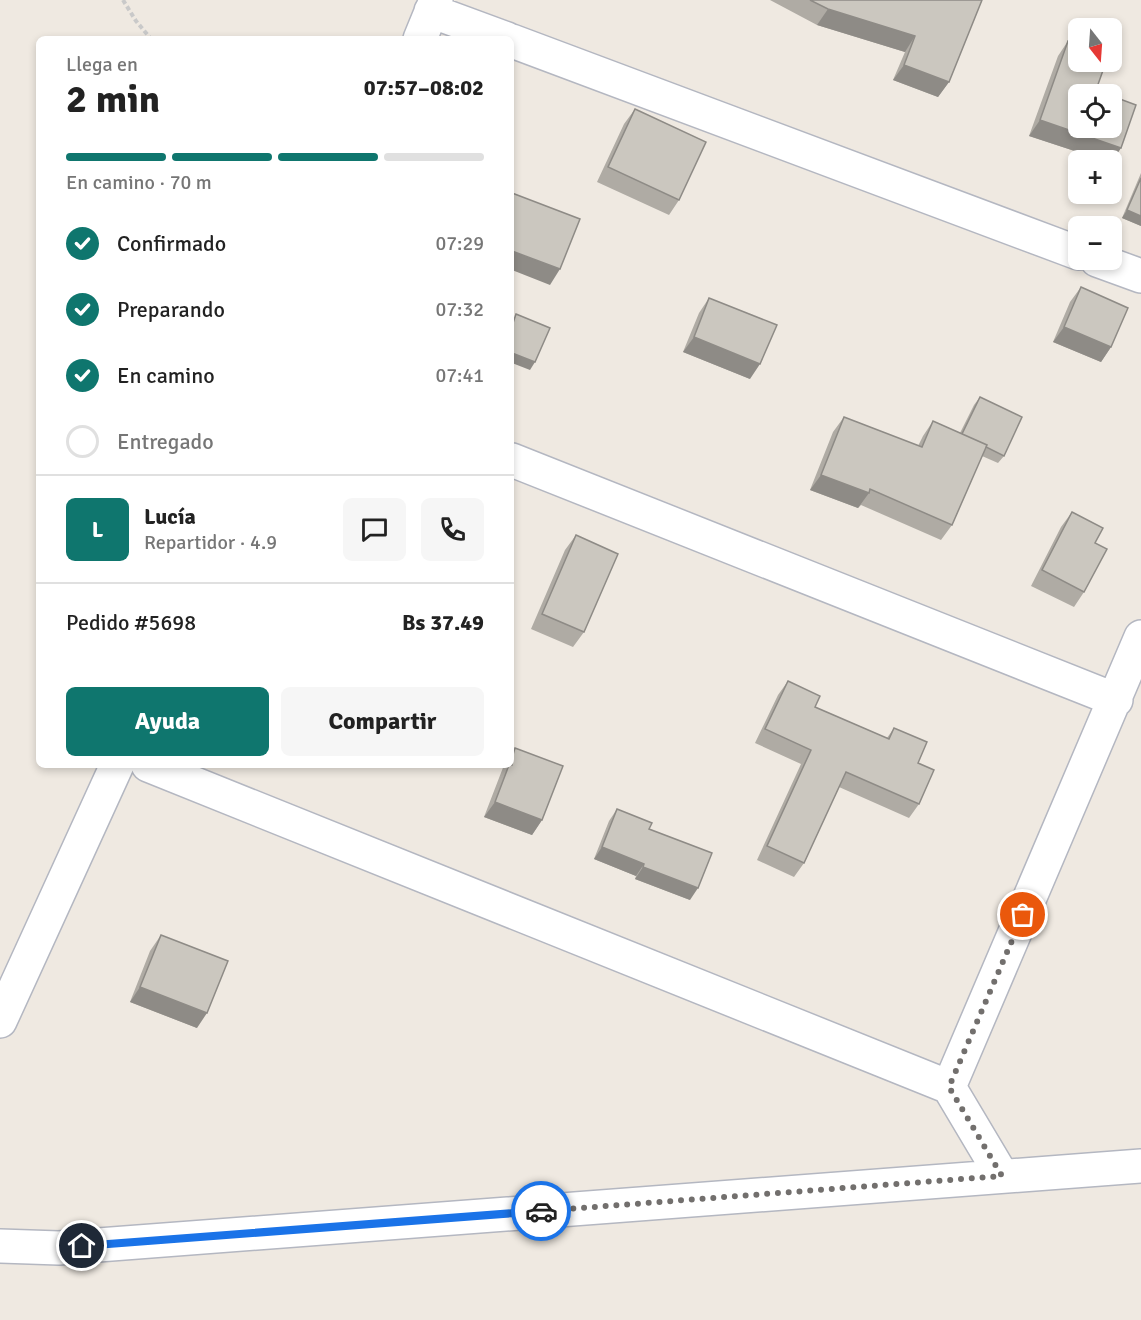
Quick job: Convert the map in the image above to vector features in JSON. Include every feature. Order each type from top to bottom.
[{"type":"street","points":[[429,17],[496,36]]},
{"type":"street","points":[[514,42],[1068,249]]},
{"type":"street","points":[[1122,269],[1141,276]]},
{"type":"street","points":[[514,461],[1116,700]]},
{"type":"street","points":[[949,1087],[1141,637]]},
{"type":"street","points":[[0,1021],[116,768]]},
{"type":"street","points":[[154,768],[949,1087],[1002,1176]]},
{"type":"street","points":[[0,1246],[59,1248],[1141,1166]]},
{"type":"path","points":[[123,0],[148,36]]},
{"type":"building","points":[[810,0],[982,0],[949,82],[904,65],[915,36],[828,9]]},
{"type":"building","points":[[1068,41],[1068,72],[1102,72],[1098,84],[1068,84],[1068,130],[1040,120]]},
{"type":"building","points":[[1122,100],[1136,105],[1121,148],[1092,138],[1122,138]]},
{"type":"building","points":[[635,109],[706,142],[679,200],[608,167]]},
{"type":"building","points":[[1141,178],[1141,216],[1127,210]]},
{"type":"building","points":[[514,194],[580,219],[560,269],[514,252]]},
{"type":"building","points":[[1081,287],[1128,308],[1111,347],[1064,327]]},
{"type":"building","points":[[709,298],[777,325],[760,364],[694,337]]},
{"type":"building","points":[[516,314],[550,328],[535,362],[514,354]]},
{"type":"building","points":[[980,397],[1022,417],[1004,456],[986,447],[987,445],[962,434]]},
{"type":"building","points":[[844,417],[922,447],[933,421],[987,445],[952,525],[870,489],[869,493],[821,475]]},
{"type":"building","points":[[1072,512],[1103,528],[1095,543],[1107,549],[1084,592],[1042,570]]},
{"type":"building","points":[[576,535],[618,554],[584,632],[542,614]]},
{"type":"building","points":[[788,681],[820,696],[815,707],[889,739],[894,728],[927,742],[918,763],[934,770],[919,804],[846,772],[804,863],[767,846],[811,750],[765,729]]},
{"type":"building","points":[[515,748],[563,766],[542,820],[495,802],[508,768],[514,768]]},
{"type":"building","points":[[617,809],[652,823],[649,829],[712,853],[698,888],[643,867],[644,864],[602,847]]},
{"type":"building","points":[[161,935],[228,961],[207,1013],[140,987]]},
{"type":"way so far","points":[[541,1211],[1002,1176],[949,1087],[1023,915]]},
{"type":"route","points":[[82,1246],[541,1211]]}]
